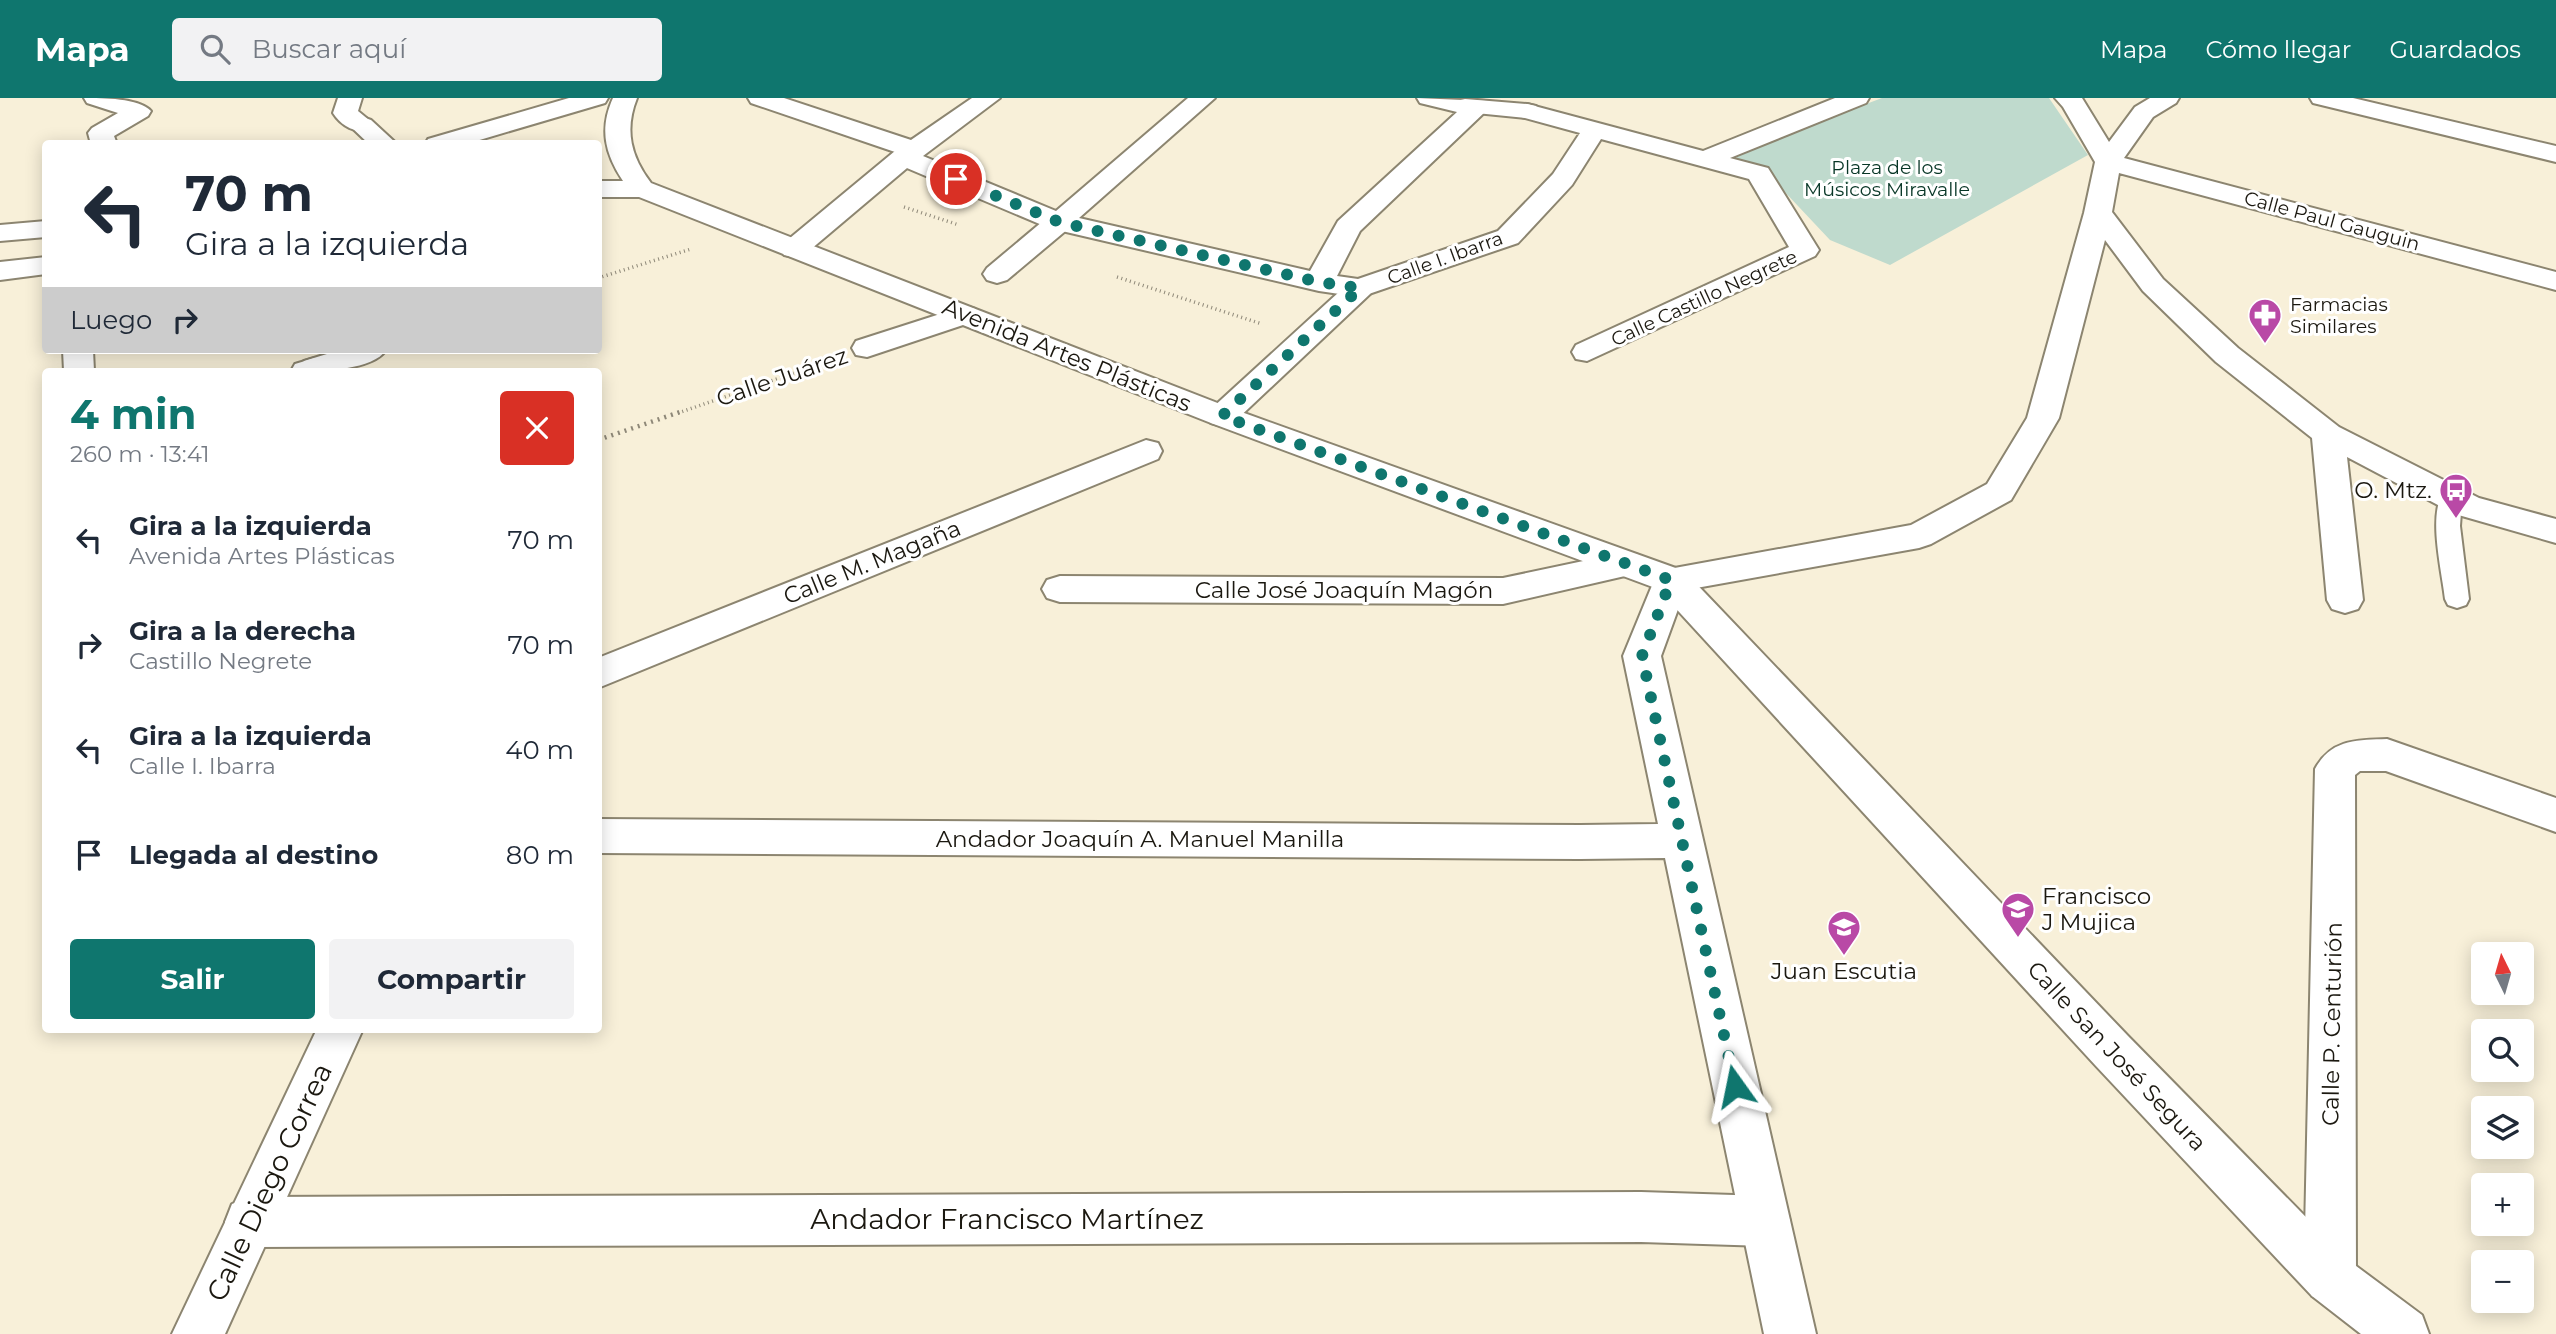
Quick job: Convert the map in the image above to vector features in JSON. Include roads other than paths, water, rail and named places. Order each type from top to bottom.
[{"type":"street","points":[[96,98],[139,111],[101,133],[103,140]]},
{"type":"street","points":[[350,98],[345,113],[380,140]]},
{"type":"street","points":[[451,140],[596,98]]},
{"type":"street","points":[[625,98],[619,108],[615,129],[618,150],[626,170],[642,189]]},
{"type":"street","name":"Calle I. Ibarra","points":[[760,98],[909,154],[1059,222],[1319,282],[1360,288],[1508,237],[1563,179],[1595,129]]},
{"type":"street","points":[[794,249],[909,154],[988,98]]},
{"type":"street","points":[[998,274],[1203,98]]},
{"type":"street","points":[[1429,98],[1471,106],[1527,111],[1704,159],[1857,98]]},
{"type":"street","name":"Avenida Artes Plásticas","points":[[602,189],[642,189],[1222,416],[1671,580],[1919,536],[1999,492],[2043,418],[2098,213],[2108,162],[2144,112],[2167,98]]},
{"type":"street","points":[[2322,98],[2556,154]]},
{"type":"street","points":[[2071,100],[2108,162]]},
{"type":"street","points":[[1319,282],[1348,227],[1471,106]]},
{"type":"street","name":"Calle Castillo Negrete","points":[[1587,352],[1805,250],[1759,174],[1704,159]]},
{"type":"street","name":"Calle Paul Gauguin","points":[[2108,162],[2556,281]]},
{"type":"street","points":[[2098,213],[2153,285],[2227,355],[2328,434],[2467,506],[2556,531]]},
{"type":"street","points":[[0,233],[42,229]]},
{"type":"street","points":[[0,271],[42,266]]},
{"type":"street","points":[[1222,416],[1360,288]]},
{"type":"street","name":"Calle Juárez","points":[[867,348],[965,315]]},
{"type":"street","points":[[318,368],[359,354]]},
{"type":"street","points":[[2328,434],[2345,600]]},
{"type":"street","name":"Calle M. Magaña","points":[[602,672],[1146,451]]},
{"type":"street","name":"Calle José Joaquín Magón","points":[[1060,589],[1503,591],[1626,564]]},
{"type":"street","points":[[1671,580],[1642,656],[1790,1334]]},
{"type":"street","name":"Calle San José Segura","points":[[1671,580],[2102,1041],[2330,1278],[2403,1334]]},
{"type":"street","name":"Calle P. Centurión","points":[[2330,1278],[2335,769],[2351,756],[2387,755],[2556,815]]},
{"type":"street","name":"Andador Joaquín A. Manuel Manilla","points":[[602,836],[1682,841]]},
{"type":"street","name":"Calle Diego Correa","points":[[198,1334],[338,1033]]},
{"type":"street","name":"Andador Francisco Martínez","points":[[250,1222],[1627,1217],[1765,1222]]},
{"type":"lane","points":[[2451,498],[2448,526],[2457,599]]},
{"type":"place","name":"Farmacias Similares","points":[[2265,345]]},
{"type":"place","name":"O. Mtz.","points":[[2456,520]]},
{"type":"place","name":"Francisco J Mujica","points":[[2018,939]]},
{"type":"place","name":"Juan Escutia","points":[[1844,957]]},
{"type":"park label","name":"Plaza de los Músicos Miravalle","points":[[1887,178]]}]
